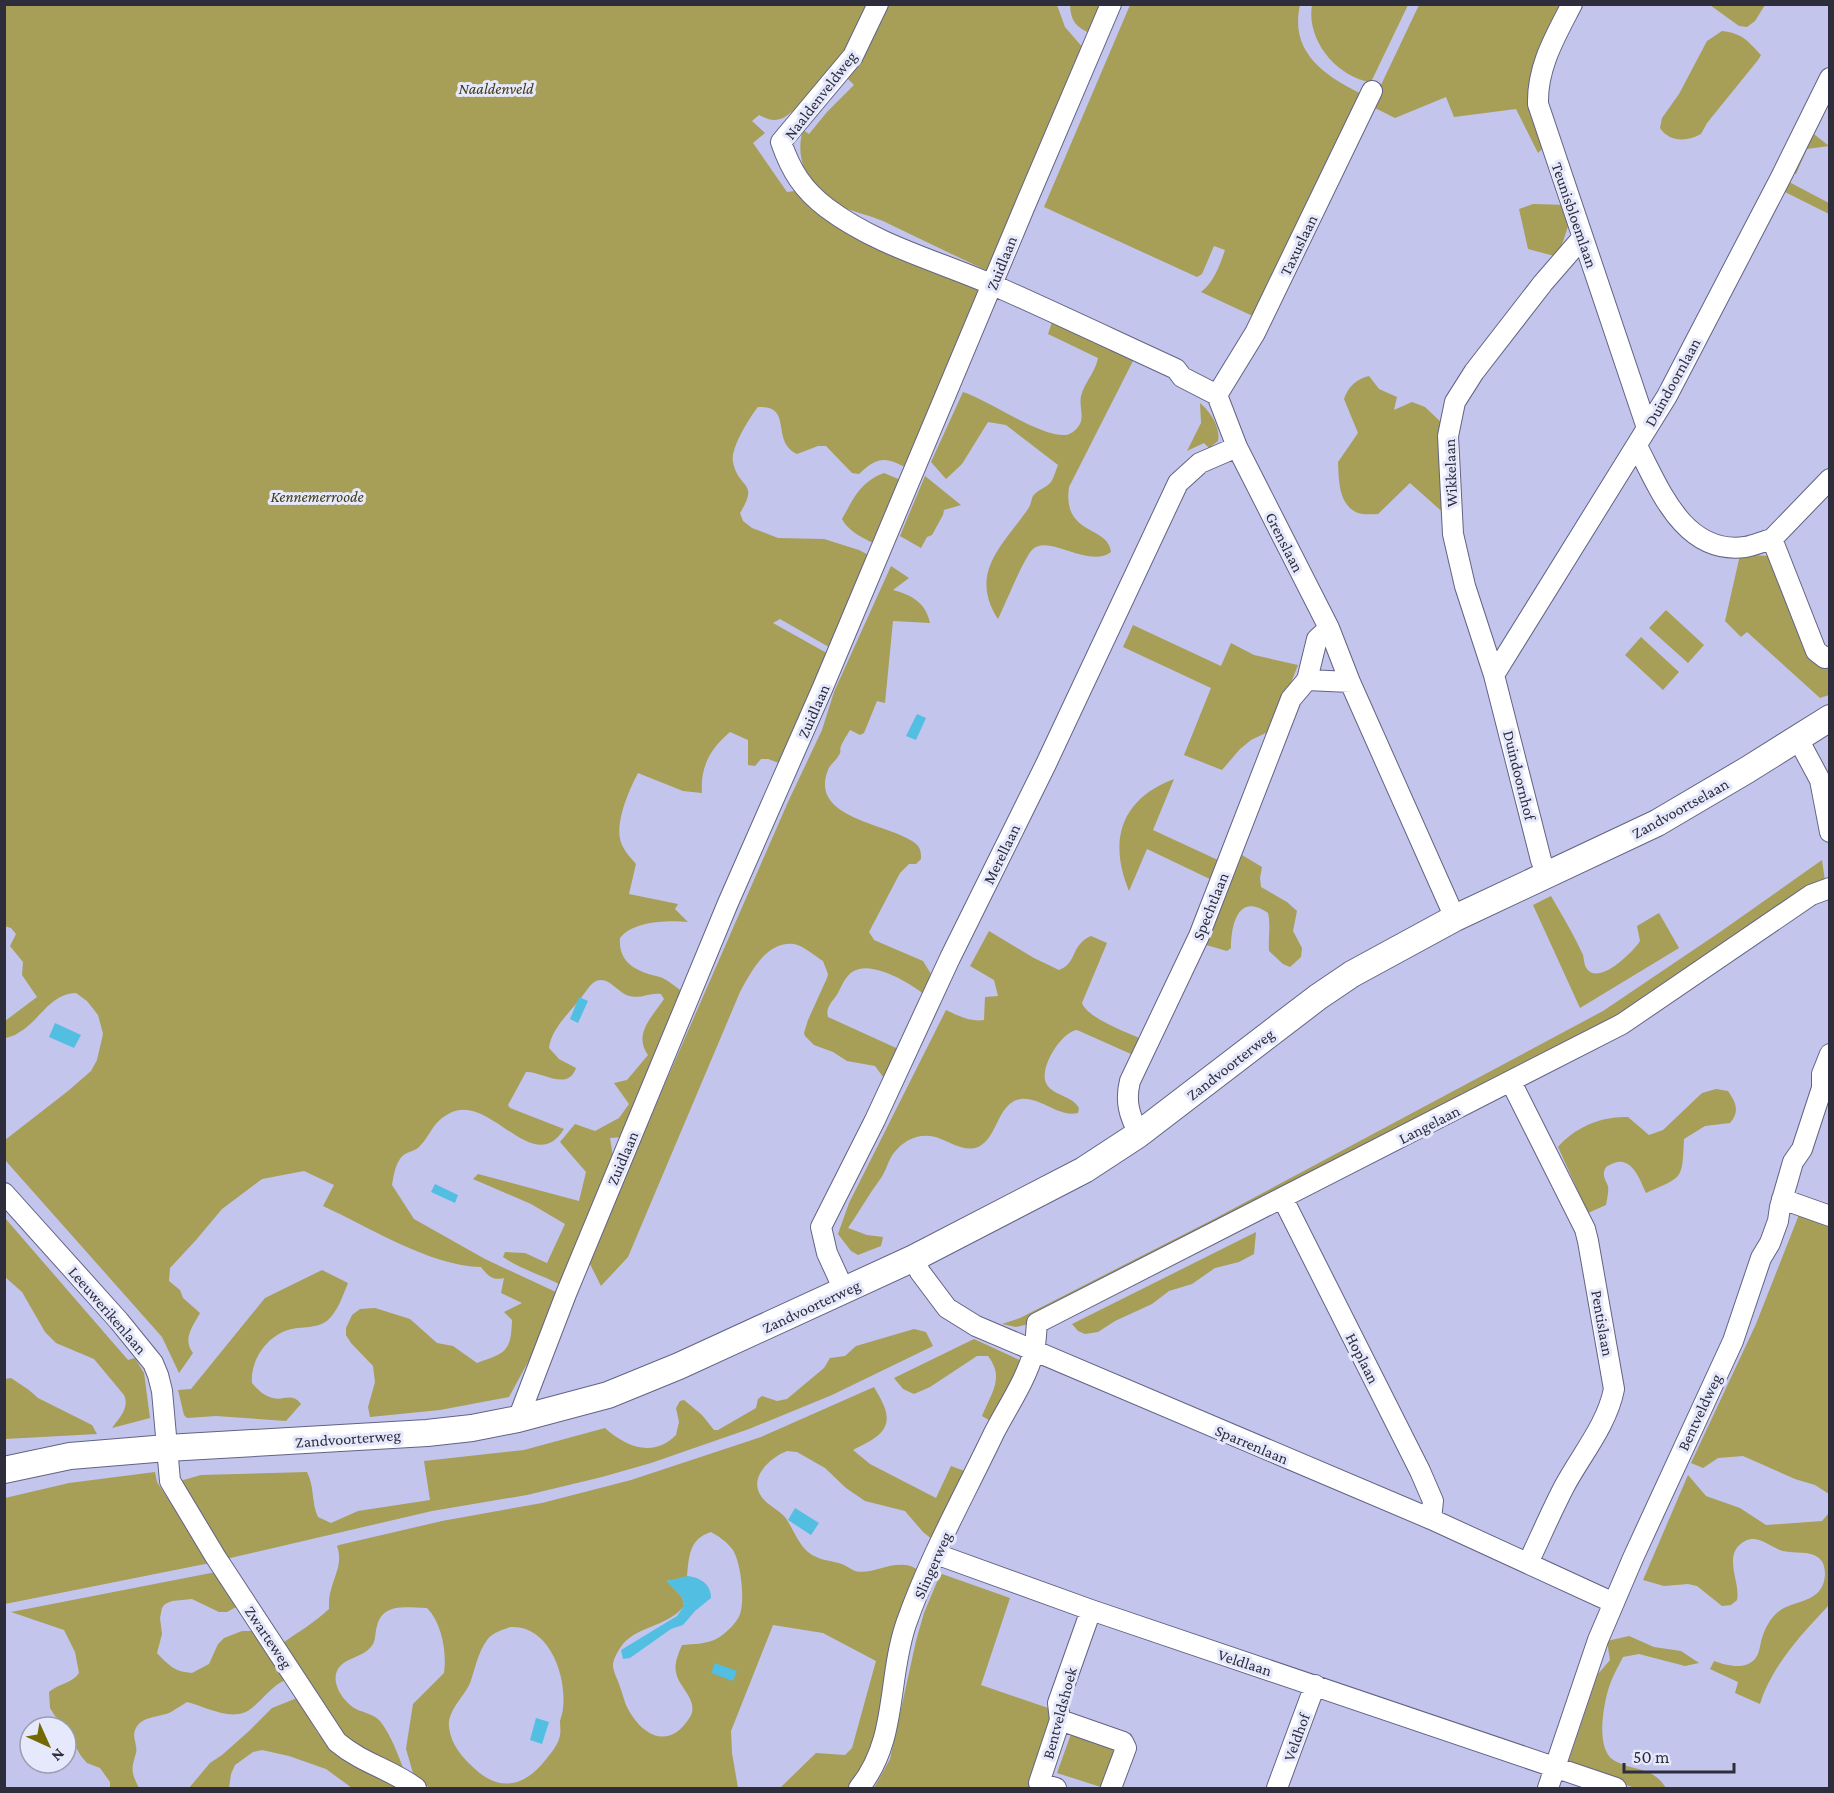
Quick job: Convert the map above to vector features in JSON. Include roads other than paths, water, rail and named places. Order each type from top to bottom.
[{"type":"main road","name":"Zandvoortselaan","points":[[1536,880],[1657,823],[1830,718]]},
{"type":"main road","name":"Zandvoorterweg","points":[[4,1470],[70,1456],[427,1433],[472,1428],[518,1419],[608,1395],[679,1366],[914,1258],[1084,1170],[1139,1134],[1318,997],[1367,966],[1455,918],[1536,880]]},
{"type":"street","name":"Naaldenveldweg","points":[[878,4],[853,57],[782,142],[790,167],[801,184],[849,223],[874,236],[992,285]]},
{"type":"street","name":"Zuidlaan","points":[[518,1419],[566,1294],[728,903],[823,687],[1111,4]]},
{"type":"street","name":"Teunisbloemlaan","points":[[1572,4],[1540,74],[1538,104],[1647,428]]},
{"type":"street","name":"Duindoornlaan","points":[[1494,675],[1637,446],[1688,357],[1830,78]]},
{"type":"street","name":"Taxuslaan","points":[[1217,394],[1255,333],[1372,91]]},
{"type":"street","name":"Wikkelaan","points":[[1494,675],[1465,586],[1453,534],[1448,436],[1455,402],[1474,372],[1582,237]]},
{"type":"street","points":[[992,285],[1176,369],[1182,377],[1217,394]]},
{"type":"street","name":"Grenslaan","points":[[1217,394],[1237,447],[1329,628],[1350,682],[1455,918]]},
{"type":"street","points":[[1637,446],[1679,520],[1706,542],[1722,547],[1745,547],[1772,539],[1830,479]]},
{"type":"street","name":"Merellaan","points":[[844,1290],[827,1253],[821,1227],[875,1120],[950,958],[1046,764],[1178,483],[1200,463],[1237,447]]},
{"type":"street","points":[[1772,539],[1816,651],[1828,657]]},
{"type":"street","name":"Spechtlaan","points":[[1139,1134],[1130,1117],[1126,1100],[1130,1081],[1199,936],[1291,699],[1308,680],[1317,639],[1329,628]]},
{"type":"street","name":"Duindoornhof","points":[[1494,675],[1541,860],[1536,880]]},
{"type":"street","points":[[1308,680],[1350,682]]},
{"type":"street","points":[[1798,739],[1820,780],[1830,832]]},
{"type":"street","name":"Langelaan","points":[[1034,1350],[1037,1323],[1622,1024],[1811,894],[1830,888]]},
{"type":"street","name":"Bentveldweg","points":[[1548,1788],[1598,1640],[1638,1547],[1733,1341],[1761,1257],[1770,1243],[1778,1221],[1782,1199],[1819,1098],[1822,1074],[1830,1054]]},
{"type":"street","name":"Pentislaan","points":[[1511,1082],[1585,1229],[1591,1252],[1614,1389],[1605,1415],[1564,1488],[1528,1563]]},
{"type":"street","name":"Leeuwerikenlaan","points":[[4,1194],[119,1321],[153,1363],[162,1391],[167,1448]]},
{"type":"street","name":"Hoplaan","points":[[1283,1199],[1420,1471],[1433,1501],[1431,1519]]},
{"type":"street","points":[[1782,1199],[1830,1216]]},
{"type":"street","name":"Sparrenlaan","points":[[914,1258],[920,1272],[947,1308],[976,1326],[1431,1519],[1614,1604]]},
{"type":"street","name":"Slingerweg","points":[[859,1788],[876,1764],[885,1741],[896,1668],[906,1626],[936,1554],[1034,1350]]},
{"type":"street","name":"Zwarteweg","points":[[167,1448],[170,1481],[215,1556],[337,1742],[353,1755],[405,1779],[416,1788]]},
{"type":"street","name":"Veldlaan","points":[[936,1554],[1091,1610],[1616,1788]]},
{"type":"street","name":"Bentveldshoek","points":[[1048,1786],[1060,1720],[1058,1703],[1091,1610]]},
{"type":"street","name":"Veldhof","points":[[1277,1788],[1315,1685]]},
{"type":"street","points":[[1060,1720],[1123,1742],[1126,1748],[1112,1788]]},
{"type":"water","points":[[917,714],[926,718],[916,740],[906,736]]},
{"type":"water","points":[[579,997],[588,1001],[578,1023],[570,1019]]},
{"type":"water","points":[[55,1023],[81,1035],[74,1048],[49,1037]]},
{"type":"water","points":[[435,1184],[458,1195],[455,1203],[431,1192]]},
{"type":"water","points":[[795,1508],[819,1523],[811,1535],[788,1520]]},
{"type":"water","points":[[688,1576],[704,1582],[711,1593],[711,1598],[683,1625],[671,1629],[630,1658],[623,1659],[621,1650],[677,1616],[684,1606],[682,1597],[666,1581]]},
{"type":"water","points":[[715,1663],[737,1671],[733,1681],[711,1673]]},
{"type":"water","points":[[536,1718],[549,1722],[542,1744],[530,1740]]},
{"type":"park label","name":"Naaldenveld","points":[[496,88]]},
{"type":"park label","name":"Kennemerroode","points":[[317,496]]}]
